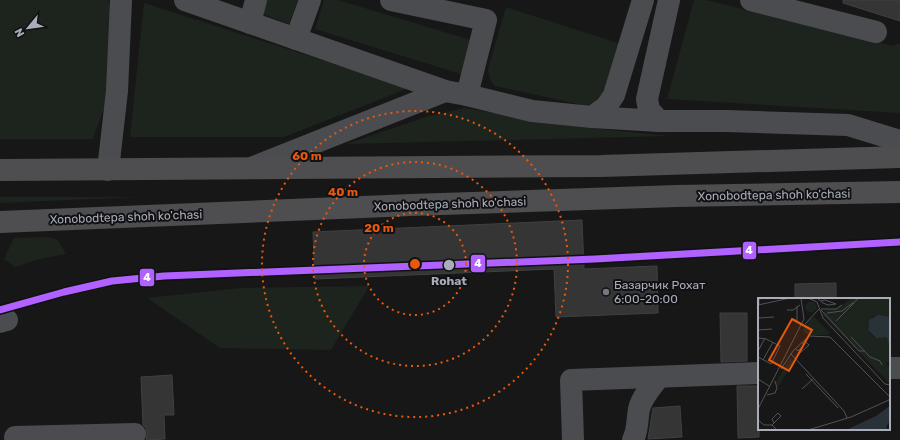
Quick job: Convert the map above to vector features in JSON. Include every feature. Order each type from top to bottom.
[{"type":"highway","points":[[0,170],[601,166],[900,157]]},
{"type":"highway","name":"Xonobodtepa shoh ko'chasi","points":[[0,222],[676,196],[900,192]]},
{"type":"street","points":[[108,170],[117,92],[121,0]]},
{"type":"street","points":[[185,0],[445,92],[467,95],[532,111],[592,117],[659,121],[727,121],[848,125],[900,141]]},
{"type":"street","points":[[250,23],[256,0]]},
{"type":"street","points":[[296,39],[310,0]]},
{"type":"street","points":[[391,0],[486,20],[467,95]]},
{"type":"street","points":[[592,117],[606,107],[614,94],[643,0]]},
{"type":"street","points":[[659,121],[650,110],[647,99],[669,0]]},
{"type":"street","points":[[751,0],[876,32]]},
{"type":"street","points":[[249,168],[445,92]]},
{"type":"street","points":[[573,440],[571,380],[758,373]]},
{"type":"street","points":[[633,440],[636,434],[639,408],[646,394],[659,377]]},
{"type":"street","points":[[15,437],[135,434]]},
{"type":"shaded area","points":[[0,0],[108,0],[112,12],[107,100],[93,139],[0,139]]},
{"type":"shaded area","points":[[267,0],[298,0],[289,24],[262,14]]},
{"type":"shaded area","points":[[324,0],[338,0],[474,41],[464,75],[315,29]]},
{"type":"shaded area","points":[[694,0],[706,0],[893,46],[900,43],[900,113],[667,99]]},
{"type":"shaded area","points":[[144,3],[409,88],[284,137],[130,137]]},
{"type":"shaded area","points":[[506,7],[624,45],[604,98],[587,106],[495,86],[490,78],[488,69]]},
{"type":"shaded area","points":[[464,108],[496,113],[532,122],[670,136],[346,144],[426,117]]},
{"type":"shaded area","points":[[0,197],[141,197],[0,203]]},
{"type":"shaded area","points":[[48,237],[58,240],[66,254],[40,259],[15,267],[4,259],[14,238]]},
{"type":"shaded area","points":[[369,286],[331,350],[220,348],[147,298],[241,288]]},
{"type":"building","points":[[843,0],[900,0],[900,21],[843,3]]},
{"type":"building","points":[[582,220],[584,269],[657,266],[658,313],[556,317],[554,269],[315,279],[313,232]]},
{"type":"building","points":[[836,283],[836,298],[795,298],[795,284]]},
{"type":"building","points":[[720,313],[747,313],[747,361],[721,362]]},
{"type":"building","points":[[172,375],[174,415],[164,415],[165,439],[146,440],[146,428],[143,425],[141,377]]},
{"type":"building","points":[[737,386],[758,386],[759,437],[738,438]]},
{"type":"building","points":[[680,406],[682,437],[648,439],[653,408]]},
{"type":"transit line","name":"4","points":[[0,310],[64,292],[112,281],[164,276],[595,259],[900,242]]},
{"type":"place","name":"Rohat","points":[[449,265]]},
{"type":"place","name":"Базарчик Рохат 6:00-20:00","points":[[606,292]]}]
